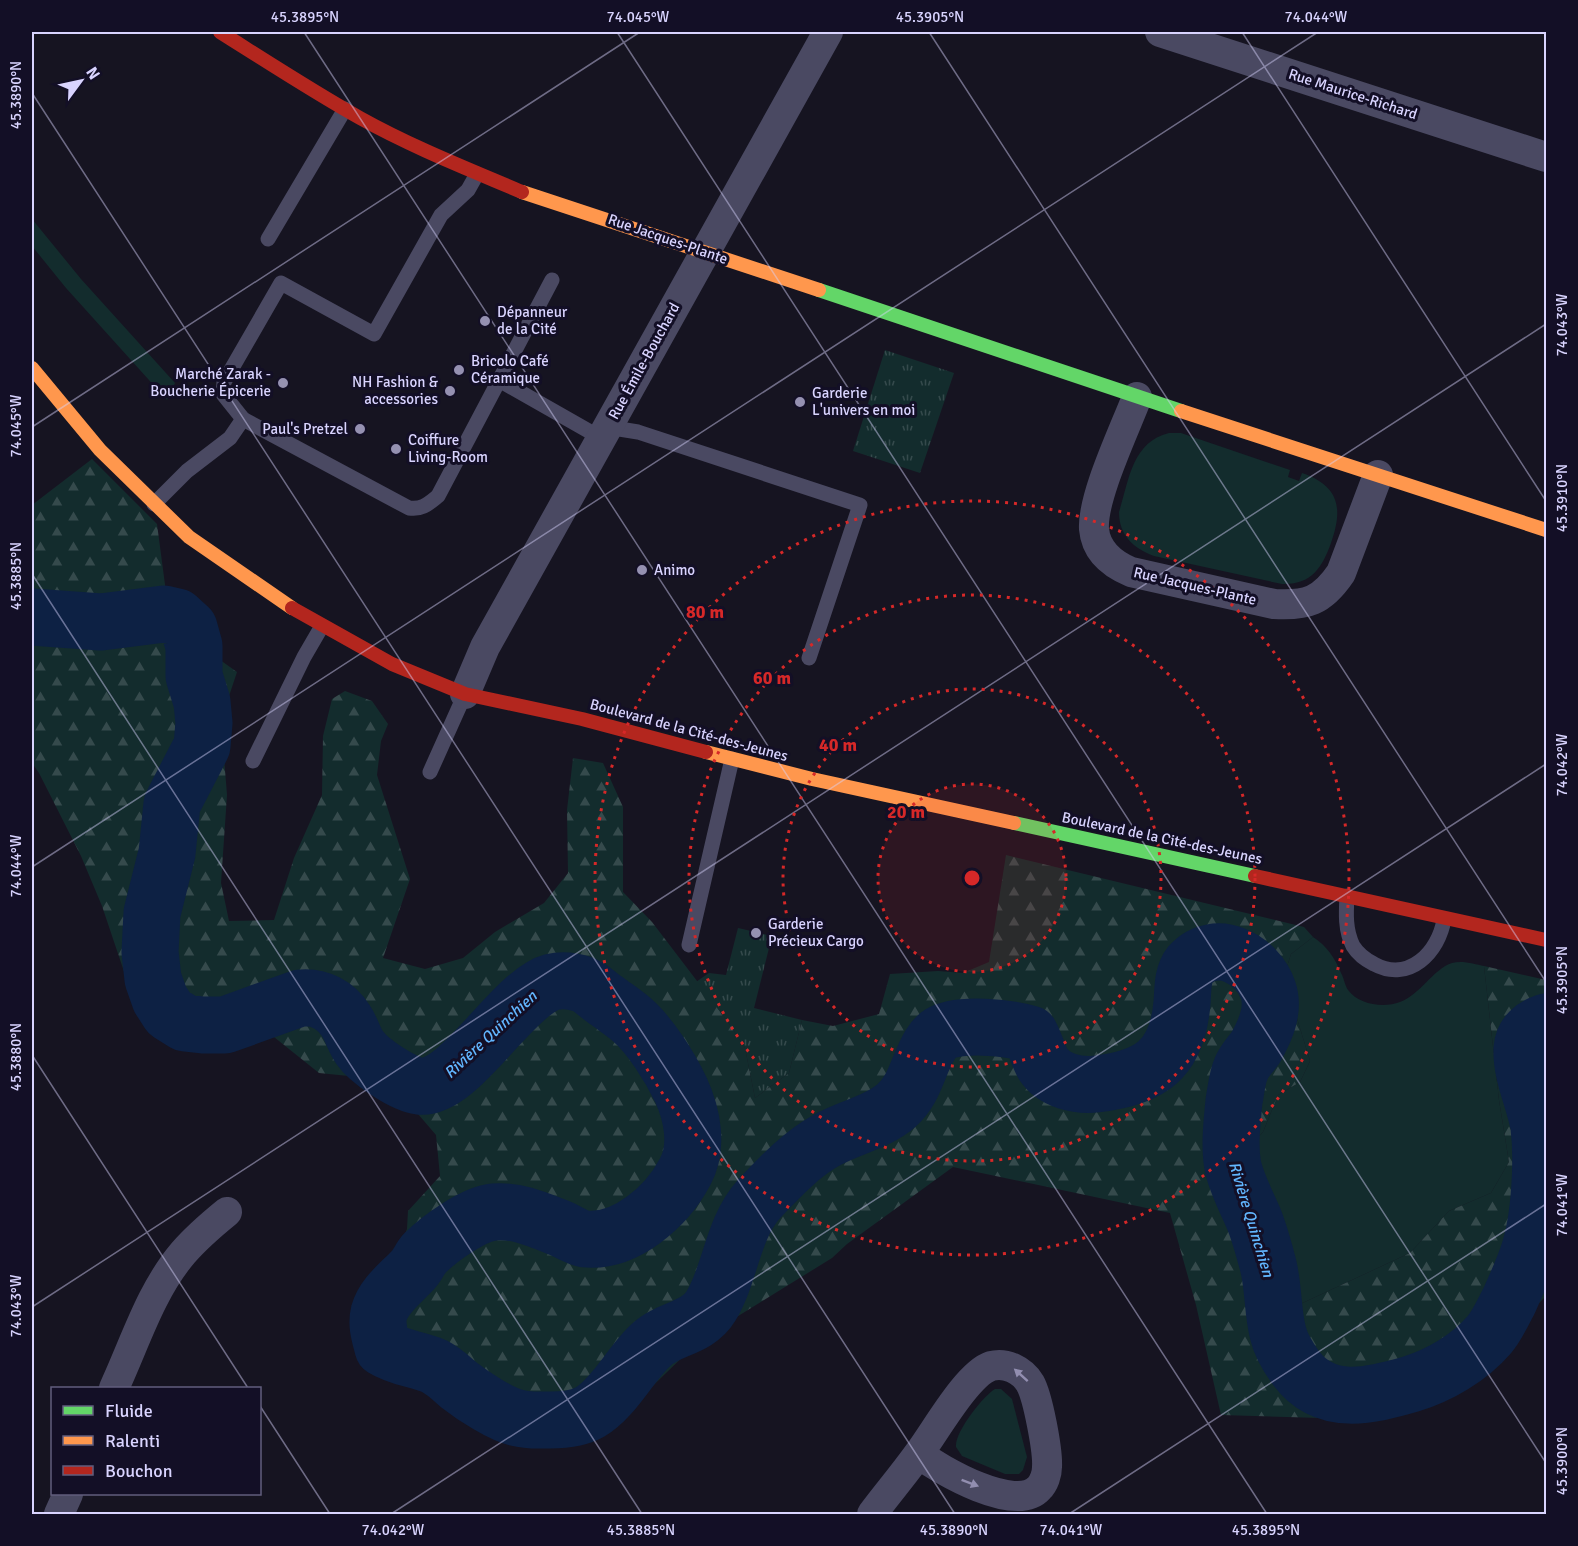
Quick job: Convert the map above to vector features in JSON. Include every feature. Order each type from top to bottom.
[{"type":"main road","name":"Rue Jacques-Plante","points":[[220,32],[345,109],[412,144],[523,192],[1546,531]]},
{"type":"main road","name":"Boulevard de la Cité-des-Jeunes","points":[[32,368],[100,450],[189,537],[322,627],[392,664],[465,694],[582,718],[732,759],[962,812],[1546,940]]},
{"type":"street","name":"Rue Émile-Bouchard","points":[[465,694],[485,647],[828,32]]},
{"type":"street","name":"Rue Maurice-Richard","points":[[1160,32],[1546,157]]},
{"type":"street","name":"Rue Jacques-Plante","points":[[1137,397],[1105,479],[1094,530],[1106,557],[1116,566],[1131,572],[1274,604],[1306,603],[1320,596],[1332,586],[1341,573],[1378,475]]},
{"type":"street","points":[[115,1387],[159,1288],[170,1270],[198,1237],[227,1212]]},
{"type":"street","points":[[872,1515],[919,1454],[966,1386],[981,1371],[991,1366],[1010,1366],[1029,1383],[1033,1392],[1048,1467],[1043,1482],[1034,1492],[1015,1496],[987,1489],[950,1474],[919,1454]]},
{"type":"street","points":[[59,1515],[68,1495]]},
{"type":"lane","points":[[268,239],[345,109]]},
{"type":"lane","points":[[477,174],[468,190],[441,215],[374,334],[281,283],[224,382],[224,394],[243,419],[409,508],[416,509],[428,505],[438,495],[552,280]]},
{"type":"lane","points":[[499,380],[604,433],[638,432],[860,505],[809,658]]},
{"type":"lane","points":[[154,504],[187,471],[230,438],[243,419]]},
{"type":"lane","points":[[253,761],[304,657],[322,627]]},
{"type":"lane","points":[[430,772],[465,694]]},
{"type":"lane","points":[[689,945],[732,759]]},
{"type":"lane","points":[[1347,896],[1346,927],[1354,949],[1365,959],[1378,966],[1404,969],[1429,955],[1440,935],[1444,919]]},
{"type":"green space","points":[[32,219],[81,279],[175,383],[167,400],[66,288],[32,246]]},
{"type":"green space","points":[[885,350],[954,373],[920,473],[853,451]]},
{"type":"green space","points":[[1169,433],[1181,433],[1290,470],[1288,477],[1299,481],[1302,473],[1315,478],[1324,485],[1335,500],[1337,520],[1328,552],[1314,573],[1301,582],[1282,584],[1154,556],[1134,545],[1125,534],[1119,512],[1129,475],[1147,445]]},
{"type":"green space","points":[[92,459],[157,524],[167,600],[199,645],[237,672],[221,720],[227,795],[221,883],[229,921],[274,920],[294,858],[322,795],[323,736],[332,699],[345,691],[372,701],[388,724],[381,741],[377,775],[410,879],[383,958],[425,969],[463,958],[495,932],[544,903],[568,873],[567,810],[573,758],[603,763],[623,807],[623,892],[652,922],[726,1019],[745,1048],[755,1098],[789,1073],[802,1020],[833,1026],[879,1014],[890,974],[938,971],[963,973],[989,962],[1006,855],[1304,927],[1313,937],[1291,954],[1284,976],[1310,1061],[1300,1082],[1278,1095],[1263,1132],[1245,1151],[1241,1165],[1274,1234],[1286,1266],[1294,1307],[1410,1253],[1449,1211],[1491,1193],[1509,1162],[1499,1100],[1484,966],[1546,980],[1546,1296],[1487,1356],[1426,1402],[1355,1419],[1221,1415],[1196,1305],[1170,1213],[953,1167],[847,1244],[832,1258],[701,1339],[630,1408],[574,1438],[531,1444],[492,1432],[454,1399],[407,1377],[382,1361],[372,1347],[365,1327],[365,1310],[388,1275],[407,1229],[408,1211],[440,1176],[436,1135],[389,1080],[319,1073],[269,1033],[252,1025],[224,1026],[191,1040],[140,1019],[102,906],[81,856],[32,763],[32,505]]},
{"type":"green space","points":[[738,928],[772,936],[754,1008],[802,1020],[789,1073],[755,1098],[745,1048],[726,1019],[696,982],[709,973],[726,975]]},
{"type":"green space","points":[[1313,937],[1333,957],[1348,990],[1359,999],[1372,1004],[1394,1004],[1407,999],[1445,966],[1452,963],[1464,962],[1484,966],[1499,1100],[1509,1162],[1491,1193],[1449,1211],[1410,1253],[1294,1307],[1286,1266],[1241,1165],[1245,1151],[1263,1132],[1278,1095],[1300,1082],[1310,1061],[1284,976],[1291,954]]},
{"type":"green space","points":[[995,1389],[1001,1389],[1012,1399],[1027,1457],[1023,1470],[1019,1474],[1005,1474],[962,1456],[956,1447],[960,1433],[970,1415]]},
{"type":"waterway","name":"Rivière Quinchien","points":[[32,617],[101,622],[164,614],[177,617],[189,628],[194,646],[194,676],[202,702],[204,723],[202,746],[172,804],[167,853],[152,913],[150,952],[153,979],[160,999],[169,1013],[185,1023],[225,1025],[300,998],[314,998],[332,1006],[342,1015],[358,1045],[371,1059],[396,1077],[419,1086],[434,1084],[451,1074],[536,990],[552,982],[567,981],[589,987],[628,1017],[652,1042],[665,1062],[685,1099],[691,1120],[692,1152],[685,1172],[677,1185],[644,1220],[615,1235],[600,1239],[585,1239],[520,1214],[494,1212],[476,1217],[447,1234],[431,1247],[381,1307],[378,1322],[383,1348],[434,1366],[480,1399],[518,1418],[526,1420],[565,1419],[590,1412],[607,1398],[636,1361],[658,1339],[691,1324],[705,1314],[718,1293],[743,1224],[759,1199],[808,1152],[836,1136],[880,1117],[896,1106],[909,1090],[928,1048],[940,1034],[949,1030],[972,1027],[998,1028],[1030,1034],[1043,1064],[1053,1075],[1067,1081],[1096,1084],[1132,1077],[1146,1071],[1167,1052],[1179,1023],[1183,983],[1187,969],[1200,957],[1212,952],[1235,955],[1246,961],[1263,979],[1270,998],[1270,1013],[1266,1027],[1238,1076],[1231,1151],[1239,1186],[1257,1228],[1267,1261],[1276,1324],[1283,1347],[1296,1368],[1308,1380],[1320,1389],[1334,1393],[1349,1395],[1380,1392],[1422,1380],[1443,1371],[1463,1358],[1489,1335],[1509,1301],[1527,1258],[1536,1223],[1541,1156],[1539,1127],[1526,1079],[1522,1049],[1524,1039],[1530,1031],[1546,1022]]},
{"type":"traffic: fast","points":[[819,290],[1181,411]]},
{"type":"traffic: fast","points":[[1014,823],[1255,876]]},
{"type":"traffic: slow","points":[[522,192],[819,290]]},
{"type":"traffic: slow","points":[[32,368],[100,450],[189,537],[292,608]]},
{"type":"traffic: slow","points":[[1181,411],[1546,530]]},
{"type":"traffic: slow","points":[[706,752],[812,779],[1014,823]]},
{"type":"traffic: jam","points":[[220,32],[380,129],[522,192]]},
{"type":"traffic: jam","points":[[292,608],[392,664],[465,694],[582,719],[706,752]]},
{"type":"traffic: jam","points":[[1255,876],[1546,940]]},
{"type":"place","name":"Dépanneur de la Cité","points":[[485,321]]},
{"type":"place","name":"Bricolo Café Céramique","points":[[459,370]]},
{"type":"place","name":"Marché Zarak - Boucherie Épicerie","points":[[283,383]]},
{"type":"place","name":"NH Fashion & accessories","points":[[450,391]]},
{"type":"place","name":"Garderie L'univers en moi","points":[[800,402]]},
{"type":"place","name":"Paul's Pretzel","points":[[360,429]]},
{"type":"place","name":"Coiffure Living-Room","points":[[396,449]]},
{"type":"place","name":"Animo","points":[[642,570]]},
{"type":"place","name":"Garderie Précieux Cargo","points":[[756,933]]}]
